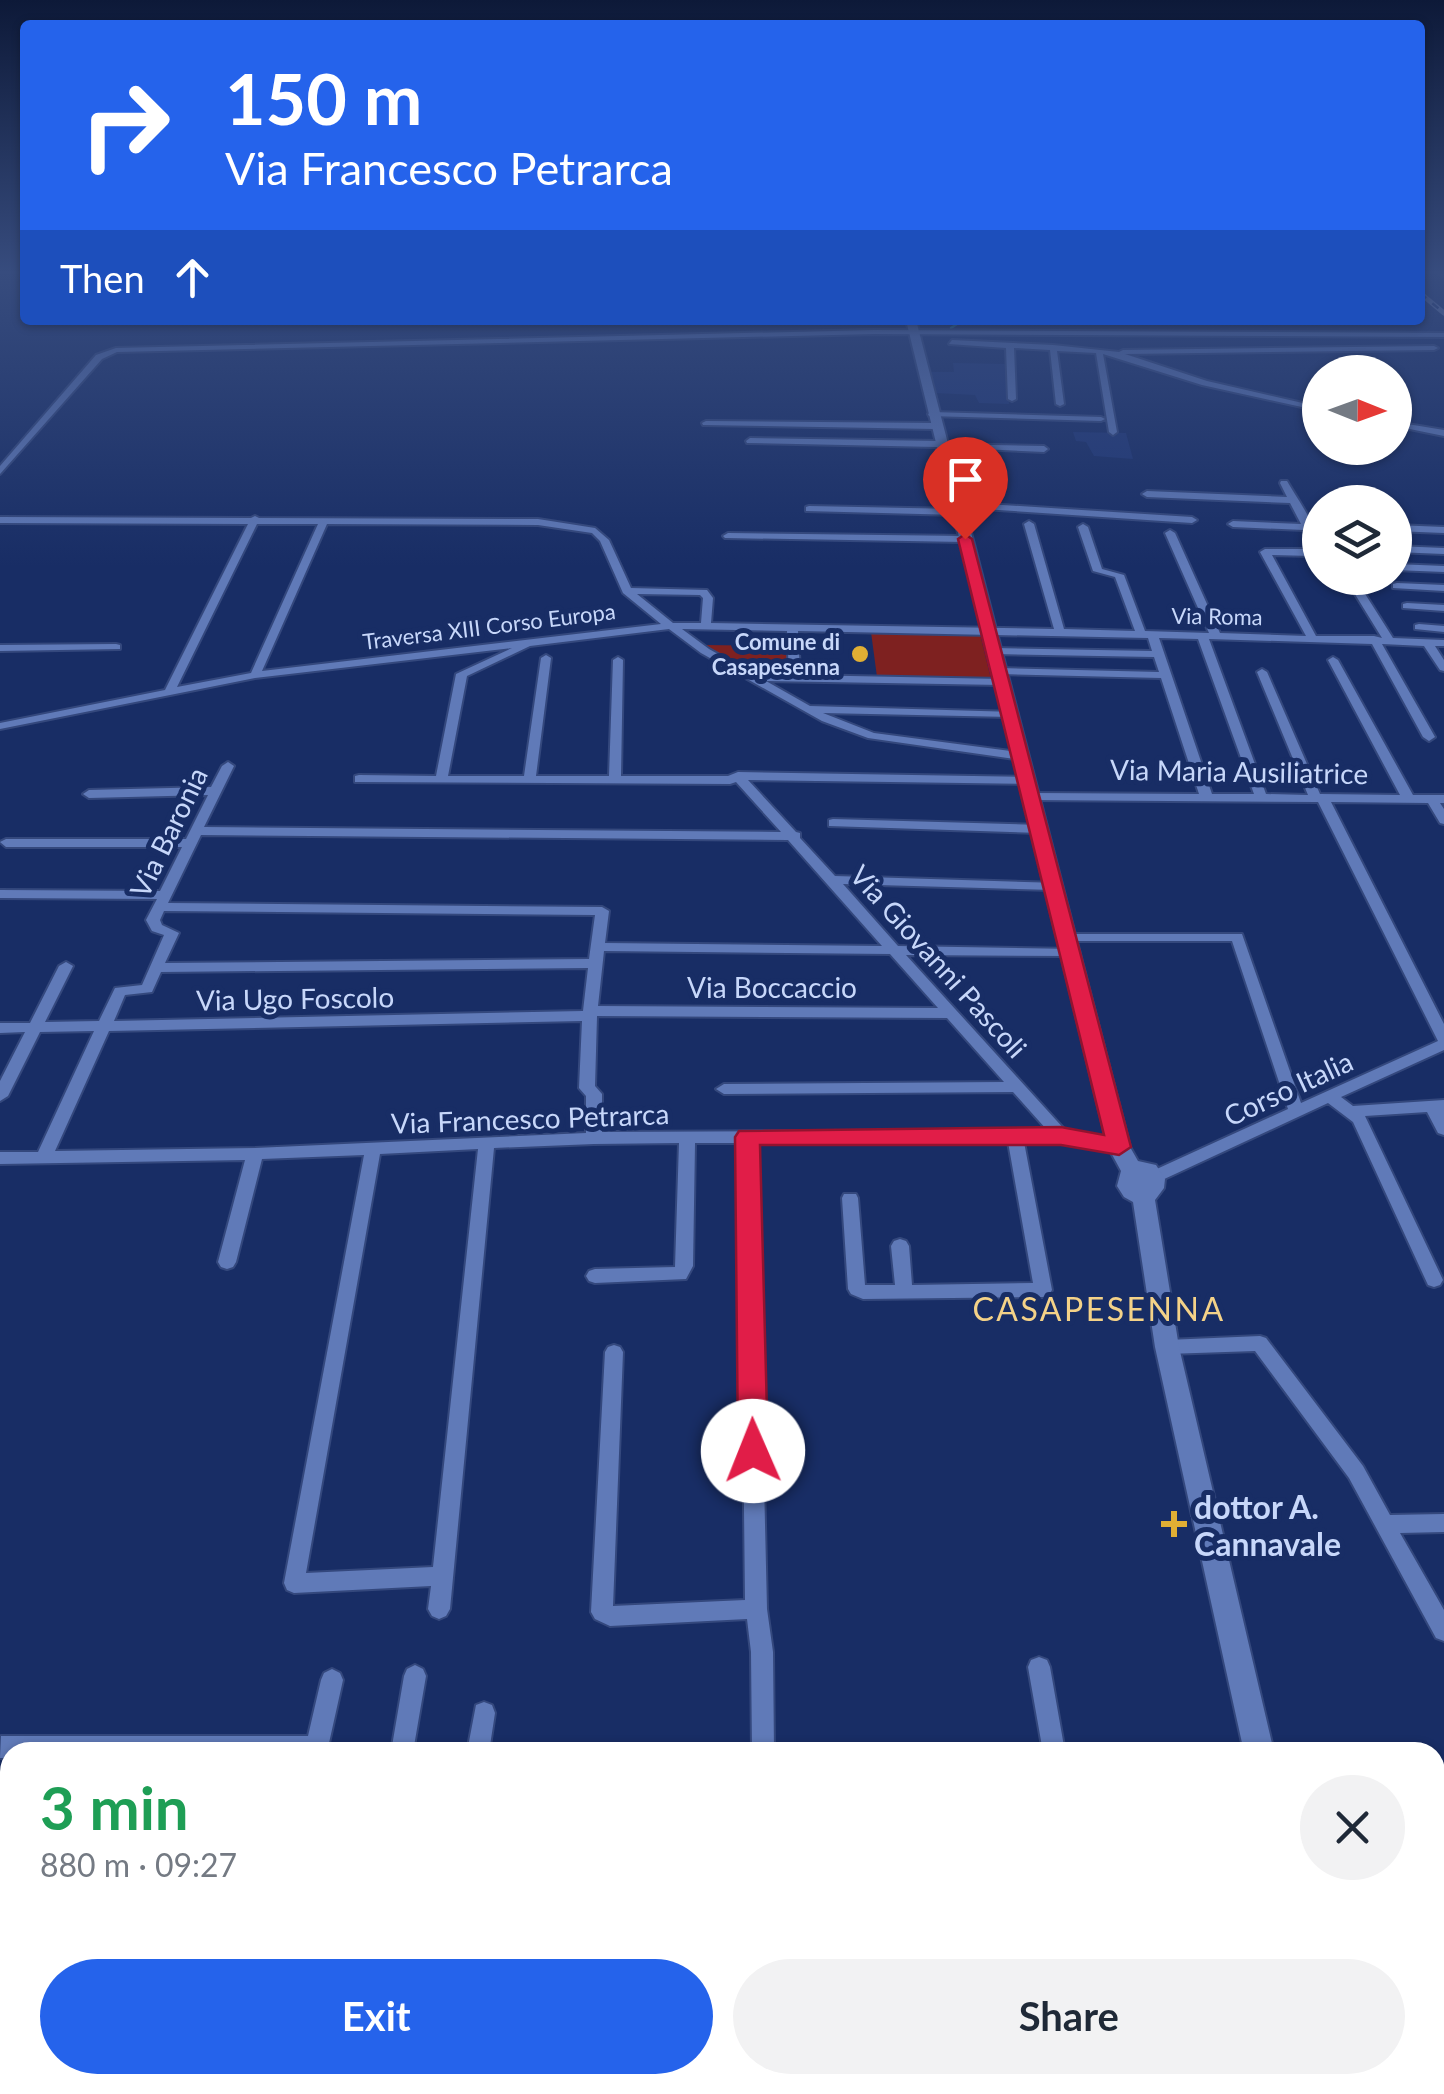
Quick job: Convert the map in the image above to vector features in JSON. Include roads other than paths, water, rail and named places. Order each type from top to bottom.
[{"type":"street","points":[[0,471],[85,372]]},
{"type":"street","points":[[923,372],[1119,1147],[1143,1181],[1167,1347],[1257,1742]]},
{"type":"street","points":[[1011,372],[1012,399]]},
{"type":"street","points":[[1056,372],[1060,404]]},
{"type":"street","points":[[1103,372],[1113,432]]},
{"type":"street","points":[[1171,372],[1302,405]]},
{"type":"street","points":[[706,422],[1101,419]]},
{"type":"street","points":[[1412,427],[1444,433]]},
{"type":"street","points":[[750,441],[1044,448]]},
{"type":"street","points":[[1284,483],[1302,516]]},
{"type":"street","points":[[1147,494],[1293,500]]},
{"type":"street","points":[[809,509],[957,508],[1192,520]]},
{"type":"street","points":[[170,691],[256,519]]},
{"type":"street","points":[[0,520],[538,522],[596,531],[627,590],[670,626],[747,677],[806,709],[872,736],[1022,756]]},
{"type":"street","points":[[256,676],[324,520]]},
{"type":"street","points":[[1029,524],[1060,632]]},
{"type":"street","points":[[1233,524],[1302,527]]},
{"type":"street","points":[[1083,527],[1098,571],[1119,575],[1158,654],[1206,796]]},
{"type":"street","points":[[1412,529],[1444,530]]},
{"type":"street","points":[[1170,533],[1216,636]]},
{"type":"street","points":[[728,536],[965,539]]},
{"type":"street","points":[[1412,550],[1444,552]]},
{"type":"street","points":[[1302,552],[1266,552],[1312,638]]},
{"type":"street","points":[[1412,568],[1444,569]]},
{"type":"street","points":[[1412,587],[1444,588]]},
{"type":"street","points":[[627,590],[703,592],[708,598],[706,625]]},
{"type":"street","points":[[1361,595],[1388,639]]},
{"type":"street","points":[[1407,606],[1444,608]]},
{"type":"street","name":"Traversa XIII Corso Europa","points":[[0,726],[256,676],[670,626],[989,630]]},
{"type":"street","points":[[792,626],[795,678]]},
{"type":"street","points":[[1419,627],[1444,629]]},
{"type":"street","name":"Via Roma","points":[[989,630],[1444,643]]},
{"type":"street","points":[[1202,636],[1260,796]]},
{"type":"street","points":[[1374,639],[1429,736]]},
{"type":"street","points":[[441,779],[462,674],[538,640]]},
{"type":"street","points":[[1427,642],[1444,668]]},
{"type":"street","points":[[0,648],[116,648]]},
{"type":"street","points":[[994,650],[1158,654]]},
{"type":"street","points":[[529,780],[546,658]]},
{"type":"street","points":[[615,780],[618,660]]},
{"type":"street","points":[[1333,660],[1408,798]]},
{"type":"street","points":[[1262,672],[1318,797],[1444,1042]]},
{"type":"street","points":[[747,677],[1164,675]]},
{"type":"street","points":[[806,709],[1011,714]]},
{"type":"street","name":"Via Baronia","points":[[158,968],[172,934],[157,928],[153,920],[228,766]]},
{"type":"street","name":"Via Maria Ausiliatrice","points":[[359,780],[730,780],[738,776],[1206,796],[1437,799]]},
{"type":"street","name":"Via Giovanni Pascoli","points":[[738,776],[1061,1136]]},
{"type":"street","points":[[89,794],[216,791]]},
{"type":"street","points":[[1437,799],[1444,820]]},
{"type":"street","points":[[833,823],[1041,829]]},
{"type":"street","points":[[6,842],[193,837],[795,836]]},
{"type":"street","points":[[833,880],[1054,886]]},
{"type":"street","points":[[0,894],[602,911],[590,1013],[587,1088],[594,1094],[594,1138]]},
{"type":"street","points":[[43,1159],[120,991],[147,989],[158,968],[896,950],[1237,937],[1296,1111]]},
{"type":"street","points":[[0,1096],[66,966]]},
{"type":"street","name":"Via Boccaccio","points":[[590,1013],[953,1013]]},
{"type":"street","name":"Via Ugo Foscolo","points":[[0,1028],[590,1013]]},
{"type":"street","name":"Corso Italia","points":[[1143,1181],[1444,1042]]},
{"type":"street","points":[[724,1089],[1017,1087]]},
{"type":"street","points":[[1330,1096],[1359,1119],[1434,1280]]},
{"type":"street","points":[[1350,1112],[1438,1106],[1444,1128]]},
{"type":"street","points":[[1061,1136],[1119,1147]]},
{"type":"street","name":"Via Francesco Petrarca","points":[[0,1158],[254,1154],[594,1138],[1061,1136]]},
{"type":"street","points":[[748,1137],[756,1608],[762,1652],[764,1742]]},
{"type":"street","points":[[850,1198],[857,1289],[1043,1290],[1014,1137]]},
{"type":"street","points":[[595,1276],[680,1274],[684,1266],[688,1139]]},
{"type":"street","points":[[439,1609],[487,1143]]},
{"type":"street","points":[[373,1148],[294,1582],[442,1576]]},
{"type":"street","points":[[227,1262],[254,1154]]},
{"type":"street","points":[[900,1246],[904,1292]]},
{"type":"street","points":[[1167,1347],[1260,1344],[1356,1472],[1444,1631]]},
{"type":"street","points":[[614,1352],[602,1612],[610,1616],[756,1608]]},
{"type":"street","points":[[1385,1524],[1444,1523]]},
{"type":"street","points":[[1039,1667],[1052,1742]]},
{"type":"street","points":[[404,1742],[416,1676]]},
{"type":"street","points":[[319,1742],[332,1680]]},
{"type":"street","points":[[480,1742],[484,1712]]},
{"type":"place","name":"Comune di Casapesenna","points":[[860,654]]},
{"type":"place","name":"dottor A. Cannavale","points":[[1174,1524]]},
{"type":"district","name":"CASAPESENNA","points":[[1099,1308]]}]
